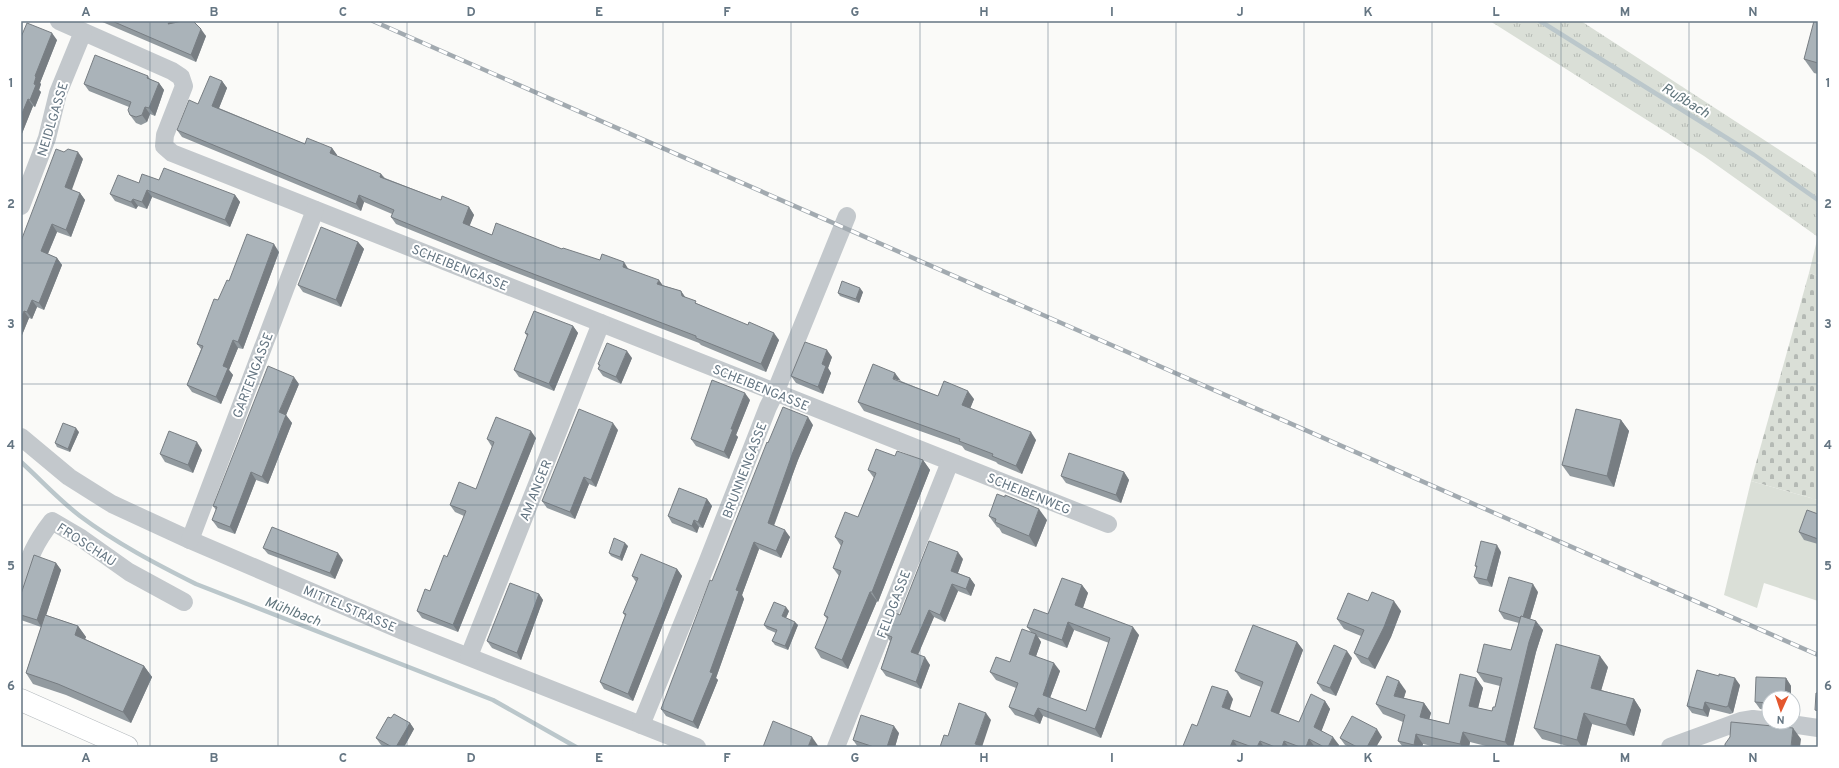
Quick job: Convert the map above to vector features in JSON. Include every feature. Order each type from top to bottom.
[{"type":"main road","points":[[21,700],[127,747]]},
{"type":"street","name":"SCHEIBENGASSE","points":[[59,21],[172,71],[181,77],[184,86],[165,135],[164,146],[172,154],[950,462]]},
{"type":"street","name":"NEIDLGASSE","points":[[21,206],[51,128],[58,93],[83,32]]},
{"type":"street","name":"GARTENGASSE","points":[[190,540],[315,210]]},
{"type":"street","name":"BRUNNENGASSE","points":[[641,725],[708,563],[768,407],[847,216]]},
{"type":"street","name":"AM ANGER","points":[[469,656],[601,323]]},
{"type":"street","name":"MITTELSTRASSE","points":[[21,437],[69,477],[112,504],[190,540],[403,631],[697,747]]},
{"type":"street","name":"SCHEIBENWEG","points":[[950,462],[1108,524]]},
{"type":"street","name":"FELDGASSE","points":[[836,747],[950,462]]},
{"type":"street","name":"FROSCHAU","points":[[21,584],[32,550],[52,521],[81,538],[129,572],[184,602]]},
{"type":"street","points":[[1670,747],[1729,725],[1753,719],[1761,720]]},
{"type":"street","points":[[1727,747],[1729,725]]},
{"type":"street","points":[[1801,726],[1818,728]]},
{"type":"green space","points":[[1490,21],[1581,21],[1818,175],[1818,237],[1704,156]]},
{"type":"green space","points":[[1818,236],[1818,276],[1809,273]]},
{"type":"green space","points":[[1809,273],[1818,276],[1818,500],[1751,481]]},
{"type":"green space","points":[[1751,481],[1818,500],[1818,601],[1764,583],[1757,608],[1724,595]]},
{"type":"building","points":[[112,21],[170,21],[168,24],[193,21],[201,29],[191,55]]},
{"type":"building","points":[[1814,21],[1818,21],[1818,63],[1804,59]]},
{"type":"building","points":[[27,23],[52,33],[35,76],[34,84],[36,85],[21,116],[21,37]]},
{"type":"building","points":[[95,55],[148,76],[147,78],[159,83],[149,108],[145,107],[142,115],[136,117],[130,115],[128,110],[131,102],[84,84]]},
{"type":"building","points":[[210,76],[222,81],[212,106],[305,144],[307,138],[332,148],[330,153],[381,174],[380,177],[441,200],[442,196],[469,207],[463,223],[492,235],[496,223],[562,249],[563,248],[600,260],[602,254],[624,262],[623,267],[659,280],[657,284],[681,291],[682,296],[696,301],[695,303],[748,325],[749,322],[774,333],[761,364],[696,338],[696,336],[502,262],[391,217],[394,210],[359,195],[356,204],[177,130],[189,100],[198,104]]},
{"type":"building","points":[[56,149],[64,152],[68,149],[78,152],[65,187],[80,193],[66,230],[52,224],[41,251],[57,258],[39,303],[32,300],[27,312],[24,311],[21,318],[21,241]]},
{"type":"building","points":[[164,168],[235,195],[225,220],[147,190],[142,202],[133,199],[131,202],[110,194],[118,175],[139,183],[142,174],[159,180]]},
{"type":"building","points":[[321,227],[358,242],[336,300],[298,285]]},
{"type":"building","points":[[247,234],[274,244],[238,342],[233,340],[223,366],[228,368],[216,397],[187,385],[203,346],[197,344],[214,299],[218,300],[227,280],[229,281]]},
{"type":"building","points":[[842,281],[860,288],[856,299],[838,293]]},
{"type":"building","points":[[534,311],[573,326],[549,384],[514,370],[528,334],[525,333]]},
{"type":"building","points":[[805,342],[827,350],[822,364],[826,366],[818,387],[791,376]]},
{"type":"building","points":[[607,343],[627,351],[616,377],[598,369],[600,365],[598,364]]},
{"type":"building","points":[[873,364],[895,373],[893,379],[938,396],[944,381],[968,391],[962,405],[1031,432],[1016,466],[992,456],[993,454],[959,441],[960,439],[858,402]]},
{"type":"building","points":[[268,366],[294,377],[279,412],[286,415],[262,477],[251,472],[230,527],[212,520],[217,507],[213,506]]},
{"type":"building","points":[[712,380],[745,393],[724,452],[691,439]]},
{"type":"building","points":[[783,407],[808,417],[793,452],[768,523],[785,530],[776,551],[754,542],[736,590],[739,591],[710,672],[713,673],[693,722],[661,709],[710,580],[712,581],[767,442],[768,443]]},
{"type":"building","points":[[579,409],[613,423],[591,480],[584,477],[570,512],[542,501]]},
{"type":"building","points":[[1576,409],[1621,420],[1607,476],[1562,465]]},
{"type":"building","points":[[496,417],[531,431],[453,625],[417,611],[425,589],[430,591],[444,555],[447,557],[466,511],[450,505],[459,482],[476,489],[494,442],[487,439]]},
{"type":"building","points":[[63,423],[76,428],[68,449],[55,443]]},
{"type":"building","points":[[169,431],[197,442],[188,465],[160,454]]},
{"type":"building","points":[[876,449],[895,456],[897,451],[923,460],[872,592],[870,592],[842,660],[815,648],[828,617],[824,615],[841,571],[833,568],[843,541],[835,537],[845,512],[858,517],[876,473],[868,470]]},
{"type":"building","points":[[1069,453],[1124,472],[1116,495],[1061,476]]},
{"type":"building","points":[[679,488],[707,499],[698,522],[694,520],[692,526],[668,516]]},
{"type":"building","points":[[997,494],[1005,497],[1005,495],[1039,509],[1029,536],[995,522],[996,519],[989,516]]},
{"type":"building","points":[[1807,510],[1818,514],[1818,539],[1799,532]]},
{"type":"building","points":[[272,527],[338,553],[330,573],[263,548]]},
{"type":"building","points":[[614,538],[625,543],[620,557],[609,553]]},
{"type":"building","points":[[929,541],[958,552],[951,571],[970,578],[966,589],[952,584],[940,615],[929,610],[911,652],[925,657],[916,682],[881,669],[892,637],[885,634],[895,613],[900,615]]},
{"type":"building","points":[[1481,541],[1497,545],[1487,580],[1474,577]]},
{"type":"building","points":[[641,554],[677,569],[628,694],[600,682],[626,614],[623,613],[638,578],[632,576]]},
{"type":"building","points":[[34,555],[56,563],[37,620],[21,615],[21,594]]},
{"type":"building","points":[[1509,577],[1533,584],[1523,617],[1521,616],[1520,618],[1499,611]]},
{"type":"building","points":[[1062,578],[1082,585],[1075,605],[1133,627],[1095,729],[1038,708],[1034,716],[1009,707],[1018,683],[990,672],[996,657],[1010,662],[1022,629],[1036,634],[1029,654],[1054,663],[1043,695],[1086,711],[1110,638],[1068,622],[1062,640],[1027,627],[1034,609],[1048,614]]},
{"type":"building","points":[[510,583],[539,594],[517,653],[487,641]]},
{"type":"building","points":[[1372,592],[1394,601],[1384,627],[1368,659],[1354,653],[1364,630],[1337,619],[1348,593],[1368,601]]},
{"type":"building","points":[[774,602],[786,607],[782,616],[795,622],[785,646],[772,641],[777,630],[764,625]]},
{"type":"building","points":[[45,615],[78,626],[75,635],[144,666],[123,712],[58,684],[26,673]]},
{"type":"building","points":[[1521,616],[1536,621],[1529,642],[1505,742],[1463,732],[1460,744],[1416,734],[1414,745],[1398,741],[1405,715],[1376,704],[1387,676],[1399,681],[1394,696],[1424,703],[1420,717],[1449,724],[1460,674],[1476,678],[1469,706],[1492,711],[1493,707],[1495,707],[1502,678],[1477,672],[1484,644],[1511,650]]},
{"type":"building","points":[[1253,625],[1297,642],[1271,711],[1299,722],[1311,694],[1325,701],[1314,727],[1333,737],[1328,747],[1324,747],[1309,739],[1306,747],[1300,747],[1284,741],[1282,747],[1275,747],[1260,741],[1257,747],[1252,747],[1233,740],[1230,747],[1183,746],[1192,724],[1197,726],[1212,686],[1228,691],[1222,707],[1250,717],[1263,682],[1235,671]]},
{"type":"building","points":[[1556,644],[1600,656],[1591,688],[1634,699],[1626,725],[1584,713],[1577,740],[1534,728]]},
{"type":"building","points":[[1334,645],[1347,651],[1330,688],[1317,683]]},
{"type":"building","points":[[1697,670],[1719,676],[1719,674],[1735,678],[1728,706],[1726,707],[1705,702],[1703,710],[1687,706]]},
{"type":"building","points":[[1756,677],[1786,678],[1785,690],[1761,690],[1761,702],[1755,702]]},
{"type":"building","points":[[1816,693],[1818,693],[1818,711],[1815,710]]},
{"type":"building","points":[[959,703],[986,713],[975,744],[985,747],[940,747],[944,735],[948,736]]},
{"type":"building","points":[[394,714],[410,723],[396,747],[392,747],[376,738],[388,717],[391,718]]},
{"type":"building","points":[[861,715],[894,726],[887,747],[874,747],[853,740]]},
{"type":"building","points":[[1352,716],[1377,729],[1367,747],[1357,747],[1340,738]]},
{"type":"building","points":[[773,721],[812,737],[808,747],[763,747]]},
{"type":"building","points":[[1731,722],[1761,725],[1761,730],[1793,730],[1791,747],[1725,747],[1725,744],[1730,737]]},
{"type":"waterway","name":"Rußbach","points":[[1540,21],[1754,155],[1818,200]]},
{"type":"waterway","name":"Mühlbach","points":[[21,462],[65,503],[94,526],[136,553],[196,584],[493,700],[576,747]]},
{"type":"railway","points":[[373,21],[1818,655]]}]
